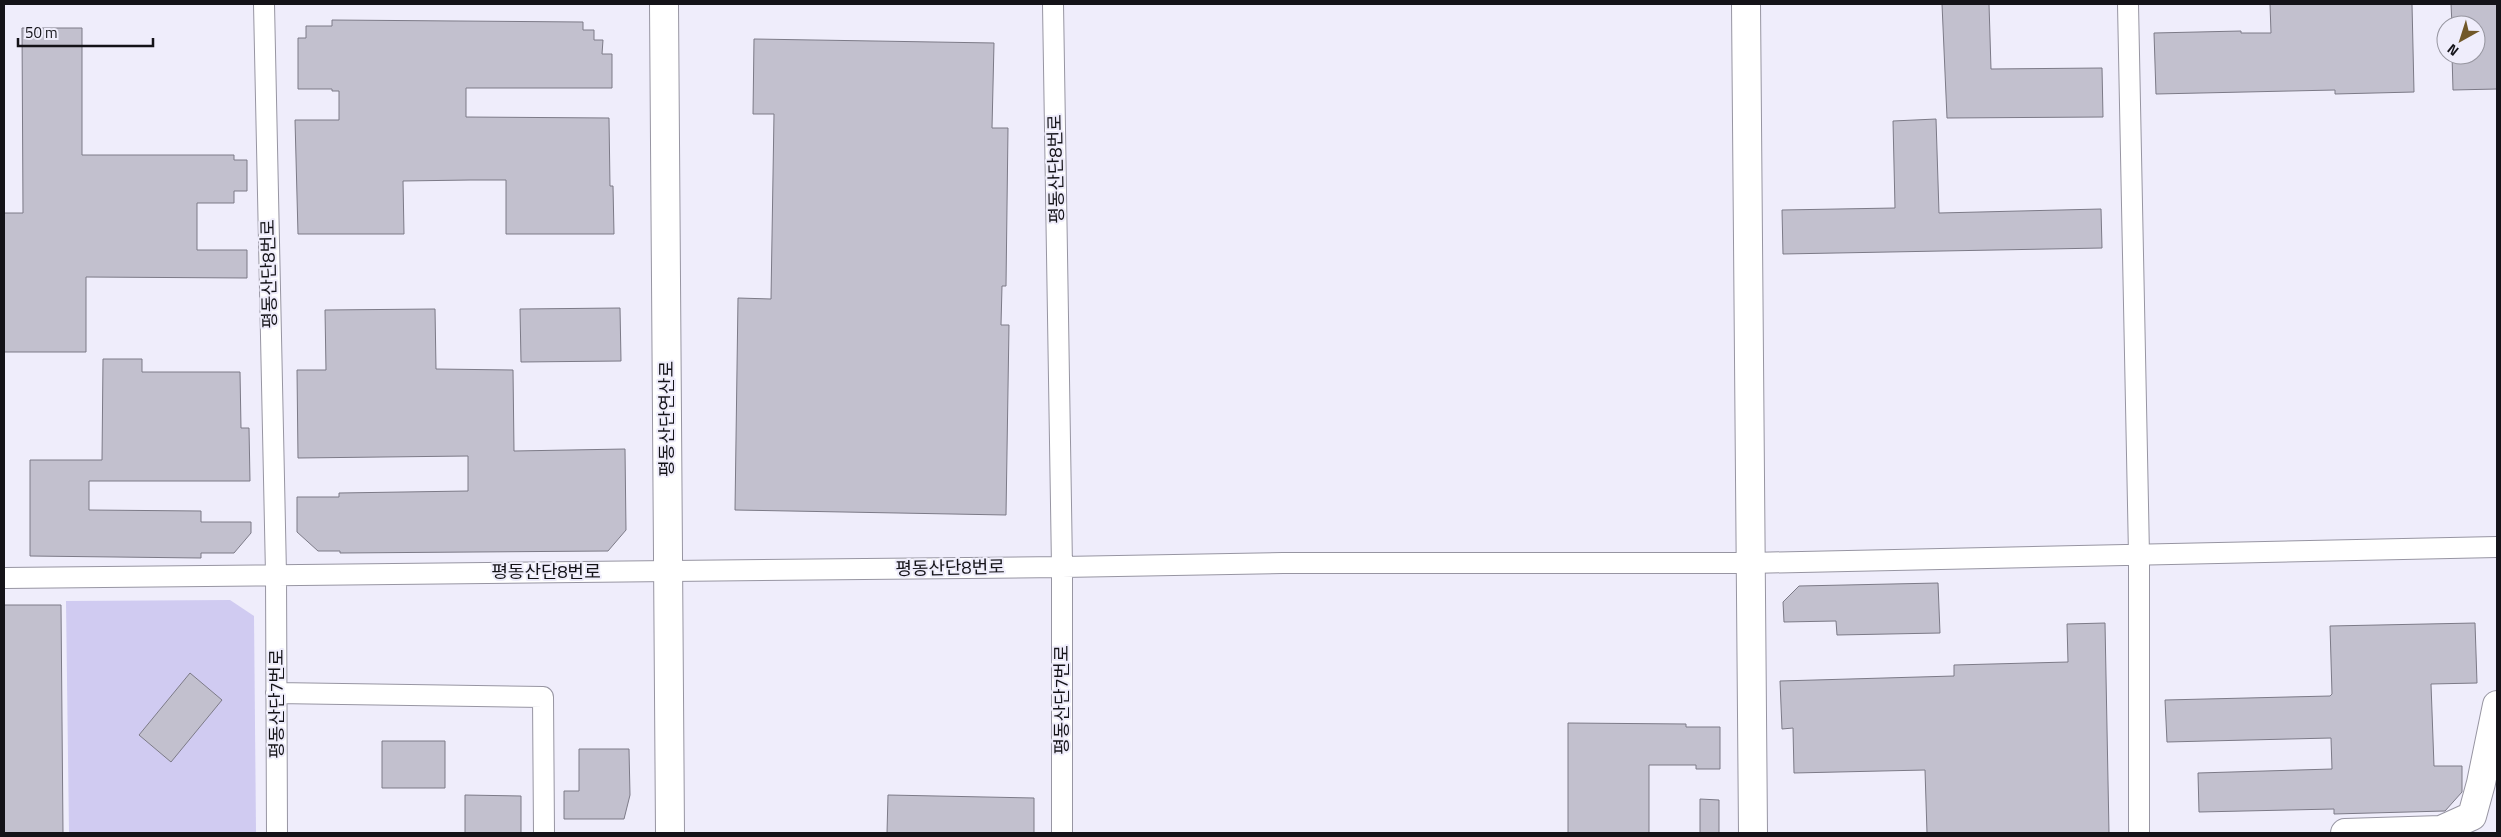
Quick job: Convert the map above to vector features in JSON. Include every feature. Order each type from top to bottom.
[{"type":"street","name":"평동산단8번로","points":[[264,4],[276,574]]},
{"type":"street","name":"평동산단연산로","points":[[664,4],[670,833]]},
{"type":"street","name":"평동산단8번로","points":[[4,578],[1062,568],[1053,4]]},
{"type":"street","points":[[1746,4],[1753,833]]},
{"type":"street","points":[[2128,4],[2139,555],[2139,833]]},
{"type":"street","points":[[1062,568],[1293,563],[1750,563],[2497,547]]},
{"type":"street","name":"평동산단7번로","points":[[1062,568],[1062,833]]},
{"type":"street","name":"평동산단7번로","points":[[276,574],[278,833]]},
{"type":"street","points":[[276,693],[543,697],[544,833]]},
{"type":"street","points":[[2345,833],[2441,830],[2472,816],[2481,784],[2497,705]]},
{"type":"shaded area","points":[[230,600],[254,616],[256,833],[69,833],[66,601]]},
{"type":"building","points":[[1942,4],[1989,4],[1991,69],[2102,68],[2103,117],[1947,118]]},
{"type":"building","points":[[2270,4],[2412,4],[2414,92],[2335,94],[2335,90],[2156,94],[2154,33],[2241,31],[2241,33],[2271,33]]},
{"type":"building","points":[[2451,4],[2497,4],[2497,89],[2453,90],[2452,65],[2486,65],[2486,15],[2452,15]]},
{"type":"building","points":[[332,20],[583,22],[583,30],[594,30],[594,40],[603,40],[602,54],[612,54],[612,88],[466,88],[466,117],[609,118],[610,186],[613,186],[614,234],[506,234],[506,180],[470,180],[403,181],[404,234],[298,234],[295,120],[339,120],[339,91],[332,91],[332,89],[298,89],[298,38],[306,38],[306,26],[332,26]]},
{"type":"building","points":[[22,28],[82,28],[82,155],[234,155],[234,160],[247,160],[247,191],[234,191],[234,203],[197,203],[197,250],[247,250],[247,278],[86,277],[86,352],[4,352],[4,213],[23,213]]},
{"type":"building","points":[[754,39],[994,43],[992,128],[1008,128],[1006,286],[1002,286],[1001,325],[1009,325],[1006,515],[735,510],[738,298],[771,299],[774,114],[753,114]]},
{"type":"building","points":[[1936,119],[1939,213],[2101,209],[2102,248],[1783,254],[1782,210],[1895,208],[1893,121]]},
{"type":"building","points":[[620,308],[621,361],[521,362],[520,309]]},
{"type":"building","points":[[435,309],[436,369],[513,370],[514,451],[625,449],[626,530],[608,551],[340,553],[340,551],[318,551],[297,532],[297,497],[339,497],[339,493],[468,491],[468,456],[298,458],[297,370],[326,370],[325,310]]},
{"type":"building","points":[[103,359],[142,359],[142,372],[240,372],[241,428],[249,428],[250,481],[89,481],[89,510],[201,511],[201,522],[251,522],[251,533],[234,553],[201,553],[201,558],[30,556],[30,460],[102,460]]},
{"type":"building","points":[[1938,583],[1940,633],[1837,635],[1836,621],[1784,622],[1783,602],[1799,586]]},
{"type":"building","points":[[4,605],[61,605],[63,833],[4,833]]},
{"type":"building","points":[[2105,623],[2109,833],[1927,833],[1925,770],[1794,773],[1793,728],[1782,729],[1780,681],[1954,676],[1954,665],[2068,662],[2067,624]]},
{"type":"building","points":[[2475,623],[2477,683],[2431,684],[2434,766],[2462,766],[2462,792],[2445,811],[2334,814],[2334,809],[2199,812],[2198,773],[2332,769],[2331,738],[2167,742],[2165,700],[2330,696],[2332,694],[2330,626]]},
{"type":"building","points":[[190,673],[222,700],[171,762],[139,735]]},
{"type":"building","points":[[1568,723],[1686,724],[1686,727],[1720,727],[1720,769],[1696,769],[1696,765],[1649,765],[1649,833],[1568,833]]},
{"type":"building","points":[[382,741],[445,741],[445,788],[382,788]]},
{"type":"building","points":[[579,749],[629,749],[630,795],[624,819],[564,819],[564,791],[579,791]]},
{"type":"building","points":[[465,795],[521,796],[521,833],[465,833]]},
{"type":"building","points":[[888,795],[1034,798],[1034,833],[887,833]]},
{"type":"building","points":[[1700,799],[1719,800],[1719,833],[1700,833]]}]
